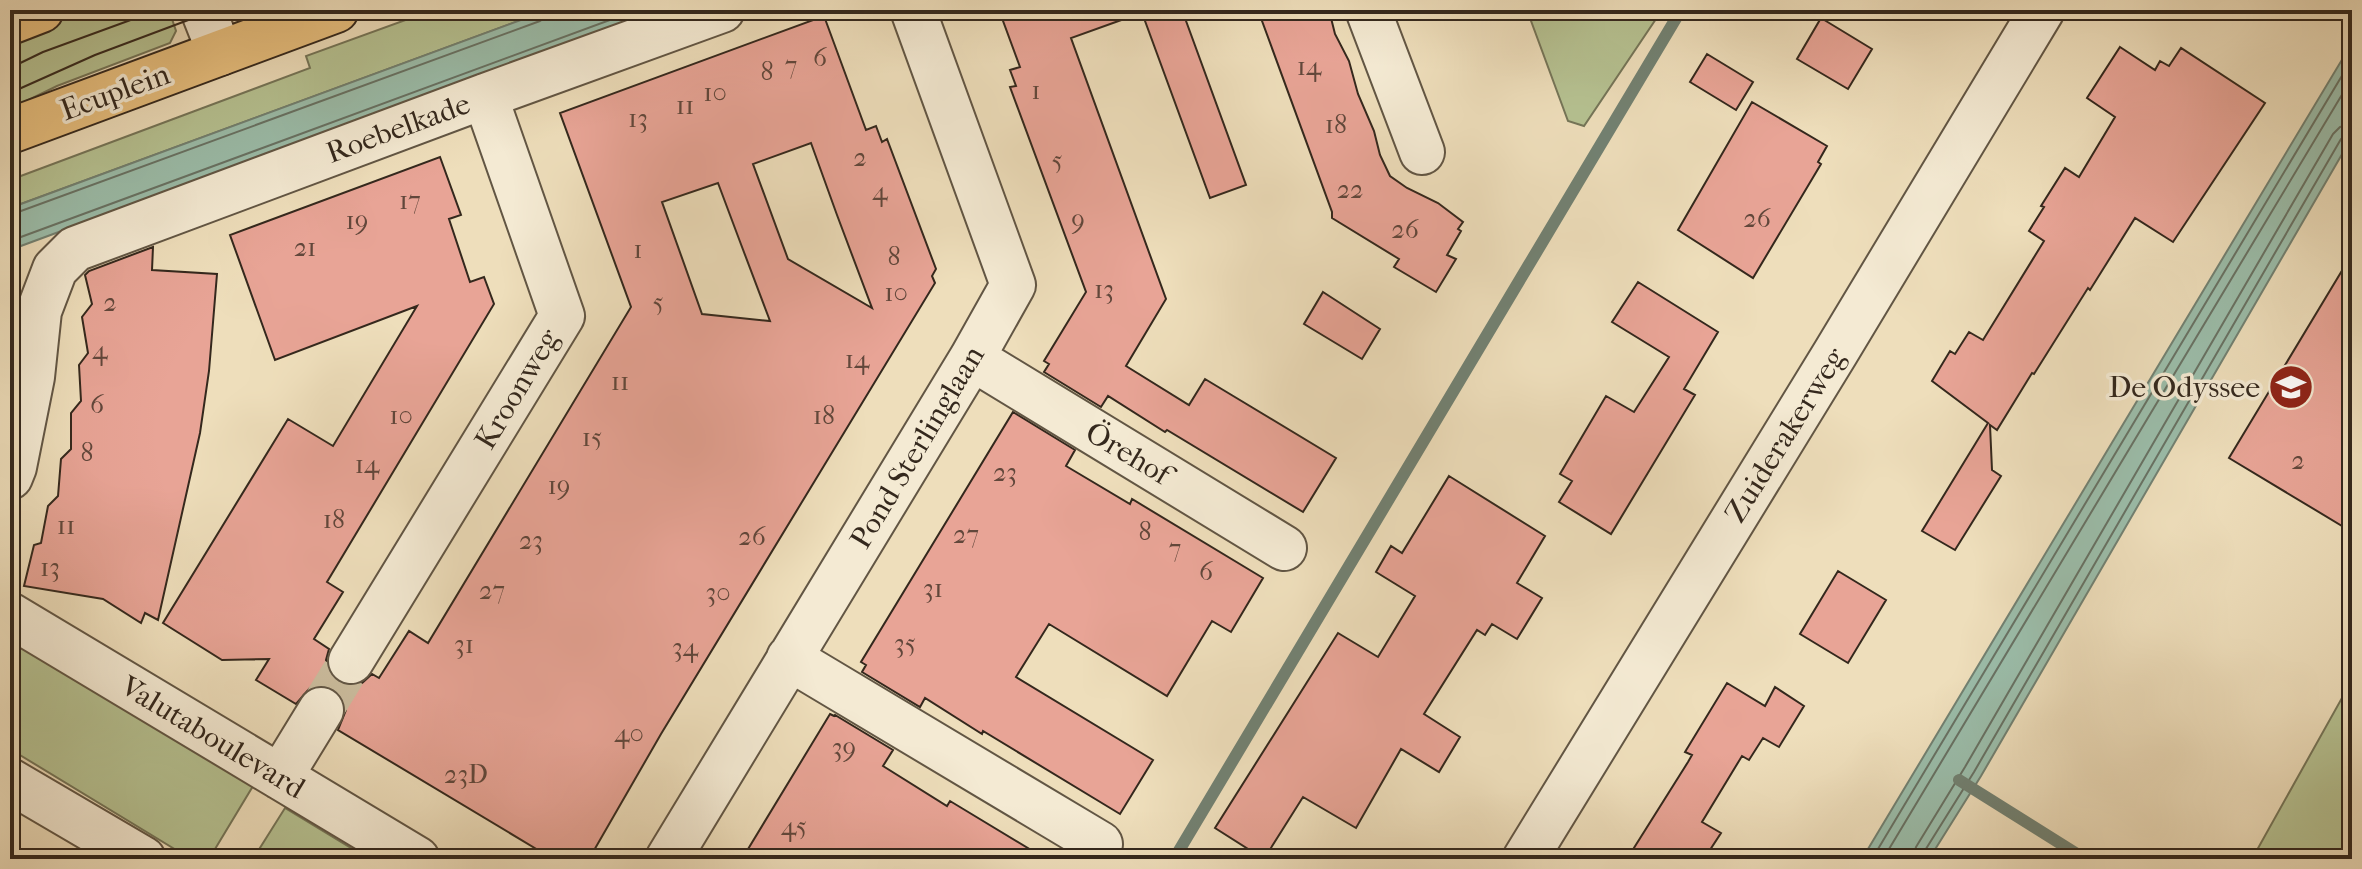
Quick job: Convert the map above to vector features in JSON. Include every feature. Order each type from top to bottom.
[{"type":"main road","points":[[10,22],[41,10]]},
{"type":"main road","name":"Ecuplein","points":[[10,131],[336,10]]},
{"type":"street","points":[[203,10],[220,53]]},
{"type":"street","name":"Roebelkade","points":[[10,477],[32,377],[39,311],[55,269],[75,249],[722,10]]},
{"type":"street","name":"Pond Sterlinglaan","points":[[668,859],[972,358],[1013,285],[913,10]]},
{"type":"street","points":[[1368,10],[1422,152]]},
{"type":"street","name":"Zuiderakerweg","points":[[1525,859],[2042,10]]},
{"type":"street","name":"Kroonweg","points":[[351,661],[562,316],[485,96]]},
{"type":"street","name":"Örehof","points":[[972,358],[1284,548]]},
{"type":"street","name":"Valutaboulevard","points":[[10,615],[417,859]]},
{"type":"street","points":[[789,658],[1100,844]]},
{"type":"street","points":[[280,777],[321,710]]},
{"type":"street","points":[[10,781],[143,859]]},
{"type":"shaded area","points":[[76,10],[169,10],[176,31],[170,43],[57,86],[10,109],[10,35]]},
{"type":"shaded area","points":[[433,10],[548,10],[10,208],[10,180],[310,68],[306,56]]},
{"type":"shaded area","points":[[1527,10],[1662,10],[1584,126],[1568,121]]},
{"type":"shaded area","points":[[13,641],[253,786],[209,859],[191,859],[10,749],[10,646]]},
{"type":"shaded area","points":[[2352,680],[2352,859],[2252,859]]},
{"type":"shaded area","points":[[285,808],[369,859],[253,859]]},
{"type":"water","points":[[548,10],[660,10],[10,250],[10,208]]},
{"type":"water","points":[[2352,43],[2352,137],[1981,776],[1929,859],[1862,859]]},
{"type":"building","points":[[999,10],[1137,10],[1138,14],[1071,38],[1166,299],[1126,366],[1189,405],[1205,379],[1336,458],[1303,512],[1108,396],[1101,407],[1044,372],[1049,364],[1044,361],[1086,292],[1010,87],[1016,86],[1010,70],[1020,67]]},
{"type":"building","points":[[1141,10],[1182,10],[1246,185],[1210,198]]},
{"type":"building","points":[[1258,10],[1329,10],[1335,34],[1349,61],[1358,94],[1390,176],[1438,203],[1463,222],[1447,255],[1456,259],[1436,292],[1394,267],[1399,259],[1332,218]]},
{"type":"building","points":[[824,16],[866,130],[876,126],[882,142],[887,139],[936,269],[932,276],[935,283],[661,734],[589,859],[567,859],[552,850],[548,856],[338,730],[346,710],[342,697],[333,688],[321,685],[310,688],[296,704],[256,680],[269,659],[222,660],[163,623],[288,419],[333,446],[417,306],[275,360],[230,235],[440,157],[461,215],[449,219],[470,282],[484,277],[494,304],[327,582],[343,592],[314,639],[329,649],[326,660],[329,672],[337,682],[350,686],[362,683],[372,674],[379,678],[409,631],[428,643],[631,307],[560,113]],"holes":[[[811,143],[837,215],[872,308],[788,259],[753,164]],[[718,183],[739,239],[770,321],[702,314],[662,202]]]},
{"type":"building","points":[[1821,18],[1872,49],[1848,89],[1797,59]]},
{"type":"building","points":[[2120,47],[2155,70],[2160,61],[2169,66],[2181,48],[2265,103],[2173,242],[2135,218],[1997,430],[1990,425],[1992,470],[2001,476],[1955,550],[1922,531],[1988,423],[1932,381],[1950,351],[1955,354],[1969,332],[1983,340],[2044,241],[2029,231],[2044,207],[2041,206],[2065,168],[2079,177],[2115,117],[2087,98]]},
{"type":"building","points":[[1707,54],[1753,82],[1736,110],[1690,82]]},
{"type":"building","points":[[1752,102],[1827,146],[1818,162],[1821,164],[1753,278],[1678,230]]},
{"type":"building","points":[[153,247],[152,270],[217,274],[200,433],[158,620],[145,613],[141,623],[103,599],[24,586],[34,545],[41,543],[48,506],[58,496],[61,459],[71,449],[71,413],[81,401],[79,365],[88,353],[82,317],[92,304],[85,275]]},
{"type":"building","points":[[2352,254],[2352,532],[2229,458]]},
{"type":"building","points":[[1638,282],[1718,332],[1684,389],[1695,395],[1611,534],[1559,502],[1572,481],[1560,474],[1606,396],[1634,412],[1669,357],[1612,322]]},
{"type":"building","points":[[1323,292],[1380,329],[1362,359],[1304,324]]},
{"type":"building","points":[[1013,412],[1075,450],[1066,466],[1130,504],[1132,499],[1263,578],[1231,632],[1212,621],[1167,696],[1049,624],[1016,677],[1153,760],[1120,814],[925,698],[920,707],[862,672],[866,665],[861,662]]},
{"type":"building","points":[[1449,476],[1545,536],[1517,583],[1542,598],[1517,639],[1492,624],[1485,635],[1477,630],[1424,714],[1460,737],[1439,772],[1401,749],[1356,828],[1303,797],[1264,859],[1215,828],[1338,633],[1378,657],[1415,596],[1376,572],[1391,546],[1402,553]]},
{"type":"building","points":[[1838,571],[1886,600],[1848,663],[1800,634]]},
{"type":"building","points":[[1727,683],[1765,706],[1775,687],[1804,706],[1779,747],[1763,738],[1749,760],[1742,756],[1702,822],[1721,833],[1704,859],[1627,859],[1692,755],[1685,752]]},
{"type":"building","points":[[830,714],[893,750],[883,766],[947,806],[950,801],[1046,859],[742,859]]},
{"type":"waterway","points":[[1174,859],[1681,10]]},
{"type":"waterway","points":[[1959,780],[2085,859]]},
{"type":"tunnel","points":[[321,710],[351,661]]},
{"type":"tram line","points":[[10,68],[43,52],[158,10]]},
{"type":"tram line","points":[[10,93],[95,55],[215,10]]},
{"type":"place","name":"De Odyssee","points":[[2291,387]]}]
